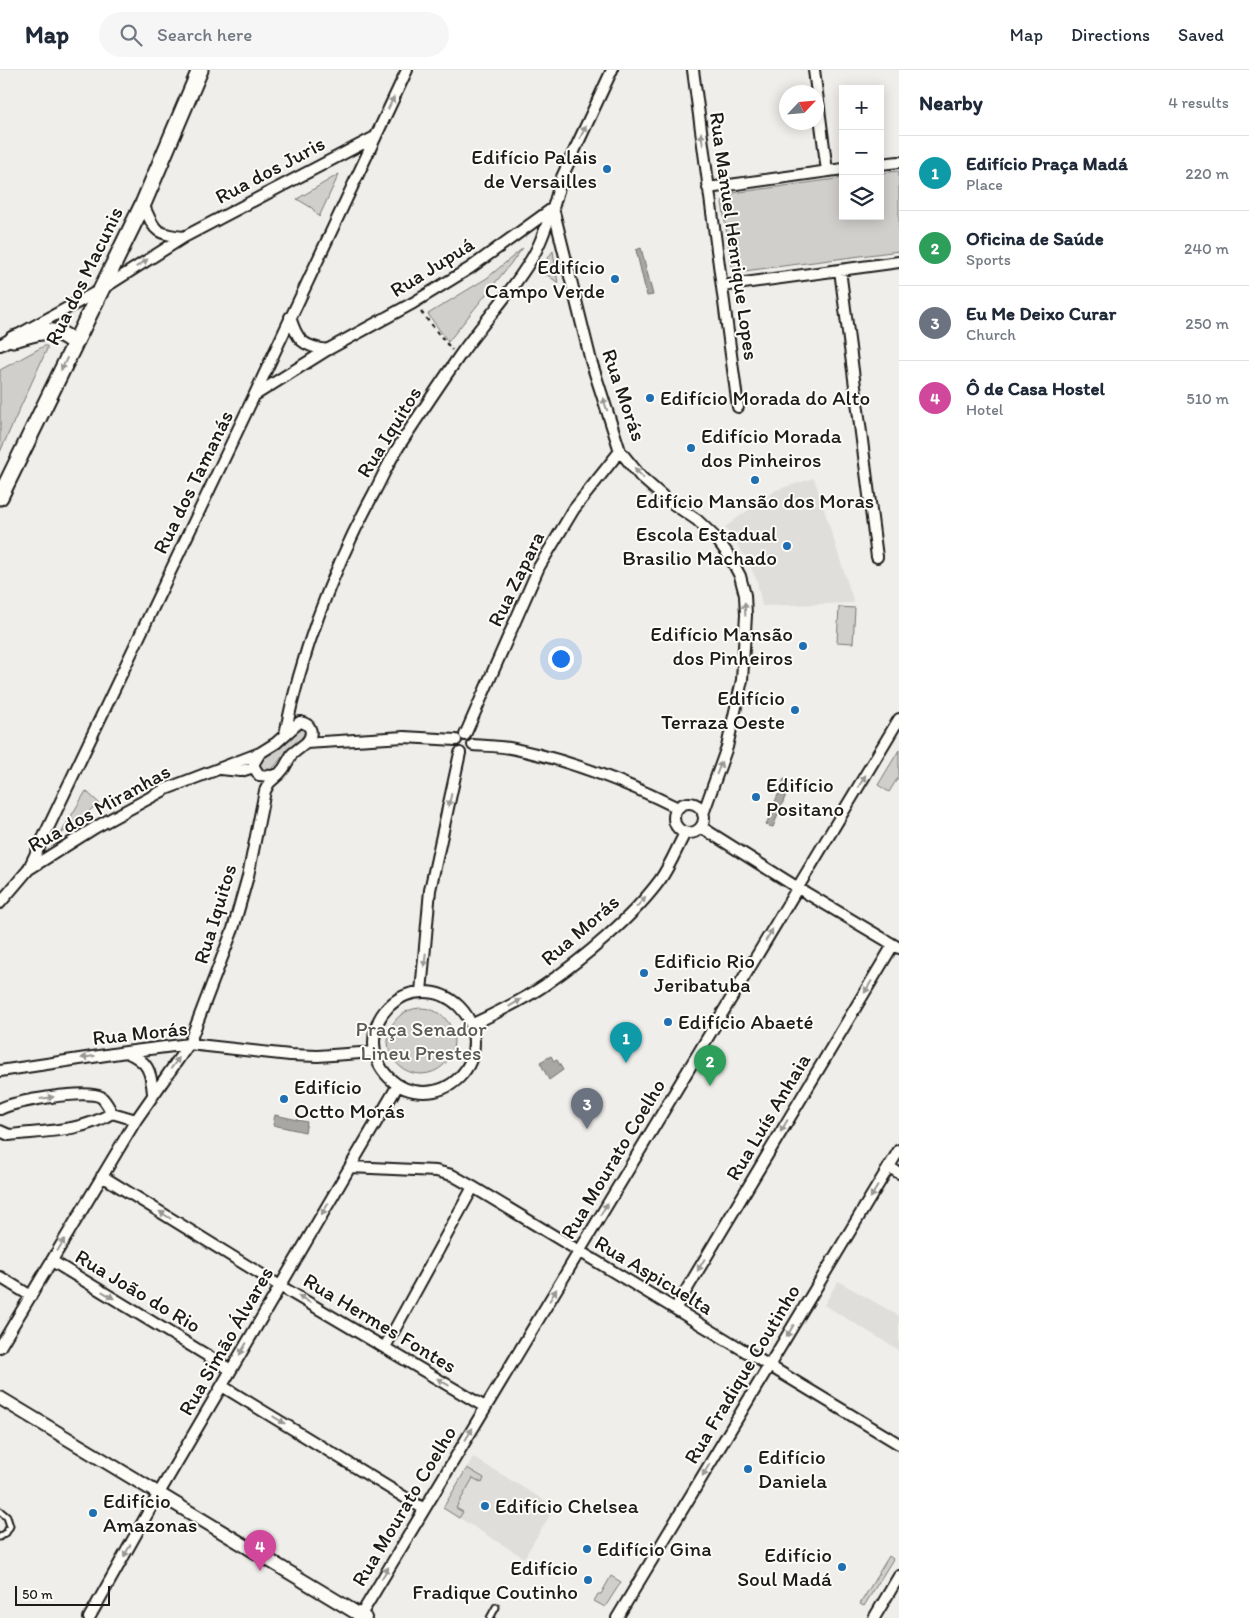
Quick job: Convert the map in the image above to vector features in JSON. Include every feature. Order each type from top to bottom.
[{"type":"main road","name":"Rua dos Macunis","points":[[0,497],[143,204],[196,70]]},
{"type":"main road","points":[[7,342],[50,331],[63,334],[74,343]]},
{"type":"street","name":"Rua dos Tamanás","points":[[0,903],[28,870],[407,70]]},
{"type":"street","points":[[553,208],[562,178],[612,70]]},
{"type":"street","name":"Rua Manuel Henrique Lopes","points":[[692,70],[738,407]]},
{"type":"street","points":[[814,70],[827,171]]},
{"type":"street","name":"Rua dos Juris","points":[[7,342],[102,290],[184,237],[375,137]]},
{"type":"street","points":[[884,164],[899,162]]},
{"type":"street","points":[[708,188],[839,170]]},
{"type":"street","points":[[143,204],[154,228]]},
{"type":"street","name":"Rua Jupuá","points":[[254,396],[327,350],[413,303],[470,268],[553,208]]},
{"type":"street","name":"Rua Iquitos","points":[[285,734],[293,696],[330,583],[361,518],[398,448],[458,358],[520,277],[533,256],[553,208]]},
{"type":"street","name":"Rua Morás","points":[[553,208],[591,362],[620,451],[641,477],[666,499],[697,520],[716,538],[730,557],[740,576],[745,595],[746,615],[742,680],[727,747],[703,814]]},
{"type":"street","points":[[135,221],[166,235],[184,237]]},
{"type":"street","points":[[722,286],[899,262]]},
{"type":"street","points":[[840,270],[877,557]]},
{"type":"street","points":[[290,317],[295,333],[303,342],[314,348],[327,350]]},
{"type":"street","name":"Rua Zapara","points":[[461,737],[539,567],[574,509],[620,451]]},
{"type":"street","points":[[293,696],[297,713],[304,723],[318,737],[326,741]]},
{"type":"street","name":"Rua Mourato Coelho","points":[[361,1617],[485,1407],[899,719]]},
{"type":"street","name":"Rua dos Miranhas","points":[[28,870],[135,804],[166,789],[260,753],[276,743],[296,724],[304,723]]},
{"type":"street","points":[[265,790],[269,782],[279,774],[295,751],[306,743],[311,736],[311,731]]},
{"type":"street","points":[[306,743],[404,737],[461,737],[470,738],[473,745]]},
{"type":"street","points":[[461,737],[456,748],[460,752],[469,752],[473,745]]},
{"type":"street","points":[[473,745],[514,749],[564,762],[610,777],[678,808]]},
{"type":"street","points":[[422,992],[430,890],[460,752]]},
{"type":"street","points":[[260,753],[256,759],[256,771],[265,790]]},
{"type":"street","name":"Rua dos Miranhas","points":[[217,769],[256,771],[271,776],[279,774]]},
{"type":"street","name":"Rua Iquitos","points":[[0,1347],[136,1120],[153,1093],[189,1044],[233,928],[248,876],[265,790]]},
{"type":"street","points":[[683,804],[691,804],[698,807],[703,814],[704,818],[701,827],[694,832],[685,833],[678,828],[674,821],[675,812],[683,804]]},
{"type":"street","points":[[701,827],[896,947]]},
{"type":"street","name":"Rua Morás","points":[[471,1025],[508,1007],[545,985],[606,937],[636,907],[660,879],[685,833]]},
{"type":"street","name":"Rua Luís Anhaia","points":[[674,1309],[896,947]]},
{"type":"street","points":[[422,992],[437,994],[452,1000],[464,1011],[471,1025],[474,1043],[471,1060],[462,1075],[449,1086],[432,1092],[414,1092],[398,1085],[380,1065],[375,1052],[374,1038],[384,1011],[395,1001],[408,995],[422,992]]},
{"type":"street","name":"Rua Morás","points":[[0,1071],[189,1044],[318,1056],[375,1052]]},
{"type":"street","points":[[126,1052],[141,1059],[146,1065],[151,1077],[153,1093]]},
{"type":"street","name":"Rua Simão Álvares","points":[[89,1618],[159,1493],[398,1085]]},
{"type":"street","points":[[0,1109],[18,1102],[76,1094],[92,1094],[102,1098],[112,1113],[136,1120]]},
{"type":"street","points":[[0,1131],[9,1134],[75,1128],[88,1125],[112,1113]]},
{"type":"street","name":"Rua Fradique Coutinho","points":[[617,1618],[899,1150]]},
{"type":"street","name":"Rua Aspicuelta","points":[[350,1167],[436,1171],[452,1176],[899,1444]]},
{"type":"street","points":[[889,1167],[899,1173]]},
{"type":"street","name":"Rua Hermes Fontes","points":[[102,1176],[280,1286],[485,1407]]},
{"type":"street","points":[[384,1348],[473,1187]]},
{"type":"street","name":"Rua João do Rio","points":[[52,1261],[232,1370]]},
{"type":"street","points":[[0,1276],[31,1296]]},
{"type":"street","points":[[222,1386],[424,1509]]},
{"type":"street","points":[[0,1398],[361,1617]]},
{"type":"street","points":[[874,1618],[899,1576]]},
{"type":"lane","points":[[0,1511],[7,1517],[10,1526],[6,1533],[0,1537]]},
{"type":"lane","points":[[490,1618],[496,1607]]},
{"type":"path","points":[[413,303],[458,358]]},
{"type":"shaded area","points":[[641,248],[653,295],[647,296],[636,250]]},
{"type":"shaded area","name":"Escola Estadual Brasilio Machado","points":[[814,478],[854,603],[762,606],[757,581],[745,556],[725,527],[776,490]]},
{"type":"shaded area","points":[[784,779],[791,782],[773,827],[766,825]]},
{"type":"shaded area","points":[[551,1056],[554,1061],[557,1060],[563,1070],[549,1080],[540,1062]]},
{"type":"shaded area","points":[[275,1115],[307,1122],[305,1132],[273,1125]]},
{"type":"shaded area","points":[[838,1281],[899,1316],[899,1350],[824,1305]]},
{"type":"shaded area","points":[[473,1457],[555,1507],[524,1558],[443,1508]]},
{"type":"green space","points":[[899,171],[899,251],[737,272],[732,269],[722,202],[728,195],[839,179],[839,220],[884,220],[884,173]]},
{"type":"green space","points":[[339,174],[319,217],[312,208],[297,199]]},
{"type":"green space","points":[[523,248],[448,342],[428,314],[487,278]]},
{"type":"green space","points":[[553,251],[558,283],[549,276],[537,273]]},
{"type":"green space","points":[[47,346],[47,349],[0,452],[0,370]]},
{"type":"green space","points":[[839,607],[855,608],[853,643],[837,642]]},
{"type":"green space","points":[[301,726],[305,728],[306,735],[287,751],[272,769],[265,773],[261,770],[260,764],[262,761],[285,744]]},
{"type":"green space","points":[[899,750],[899,776],[889,792],[878,785]]},
{"type":"green space","points":[[86,791],[99,803],[60,835]]},
{"type":"green space","name":"Praça Senador Lineu Prestes","points":[[427,1008],[445,1017],[452,1028],[454,1041],[452,1054],[445,1065],[434,1072],[415,1074],[397,1065],[390,1054],[388,1035],[397,1017],[408,1010]]},
{"type":"green space","points":[[467,1468],[484,1478],[482,1483],[473,1478],[456,1508],[463,1512],[459,1518],[443,1508]]},
{"type":"green space","points":[[889,1556],[893,1559],[864,1606],[860,1604]]},
{"type":"green space","points":[[611,1576],[621,1582],[605,1607],[594,1601],[598,1594],[601,1594]]},
{"type":"place","name":"Edifício Palais de Versailles","points":[[607,169]]},
{"type":"place","name":"Edifício Campo Verde","points":[[615,279]]},
{"type":"place","name":"Edifício Morada do Alto","points":[[650,398]]},
{"type":"place","name":"Edifício Morada dos Pinheiros","points":[[691,448]]},
{"type":"place","name":"Edifício Mansão dos Moras","points":[[755,480]]},
{"type":"place","name":"Escola Estadual Brasilio Machado","points":[[787,546]]},
{"type":"place","name":"Edifício Mansão dos Pinheiros","points":[[803,646]]},
{"type":"place","name":"Edifício Terraza Oeste","points":[[795,710]]},
{"type":"place","name":"Edifício Positano","points":[[756,797]]},
{"type":"place","name":"Edificio Rio Jeribatuba","points":[[644,973]]},
{"type":"place","name":"Edifício Abaeté","points":[[668,1022]]},
{"type":"place","name":"Edifício Praça Madá","points":[[626,1063]]},
{"type":"place","name":"Oficina de Saúde","points":[[710,1086]]},
{"type":"place","name":"Edifício Octto Morás","points":[[284,1099]]},
{"type":"place","name":"Eu Me Deixo Curar","points":[[587,1129]]},
{"type":"place","name":"Edifício Daniela","points":[[748,1469]]},
{"type":"place","name":"Edifício Chelsea","points":[[485,1506]]},
{"type":"place","name":"Edifício Amazonas","points":[[93,1513]]},
{"type":"place","name":"Edifício Gina","points":[[587,1549]]},
{"type":"place","name":"Edifício Soul Madá","points":[[842,1567]]},
{"type":"place","name":"Ô de Casa Hostel","points":[[260,1571]]},
{"type":"place","name":"Edifício Fradique Coutinho","points":[[588,1580]]}]
